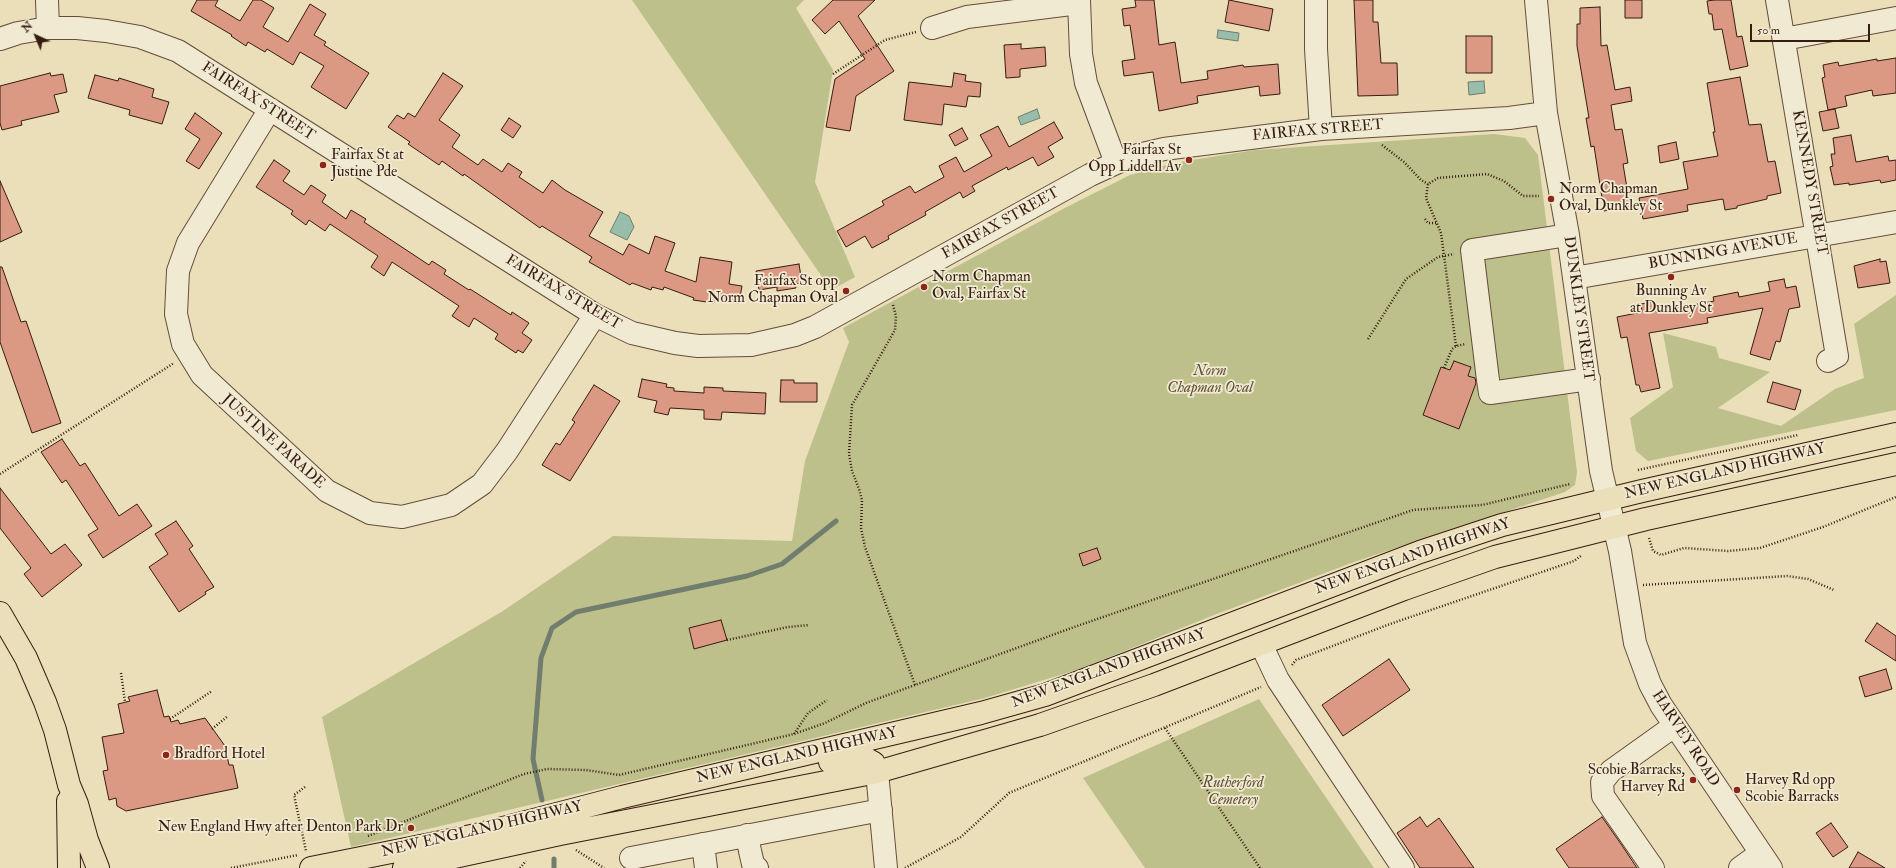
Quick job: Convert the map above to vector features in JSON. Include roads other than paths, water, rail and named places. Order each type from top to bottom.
[{"type":"main road","name":"NEW ENGLAND HIGHWAY","points":[[309,861],[476,835],[753,766],[981,713],[1045,695],[1420,552],[1502,525],[1609,499],[1896,434]]},
{"type":"main road","name":"NEW ENGLAND HIGHWAY","points":[[404,868],[560,834],[877,772],[1040,725],[1261,644],[1404,589],[1495,557],[1615,527],[1896,464]]},
{"type":"main road","points":[[1261,644],[1267,625],[1283,603]]},
{"type":"main road","points":[[1,617],[26,658],[45,702],[55,730],[69,785],[77,804],[87,840],[98,868]]},
{"type":"main road","points":[[753,766],[789,770],[855,757],[865,758],[874,763],[877,772]]},
{"type":"main road","points":[[69,785],[67,808],[69,868]]},
{"type":"street","points":[[48,0],[48,28]]},
{"type":"street","points":[[1316,0],[1316,49],[1321,129]]},
{"type":"street","name":"DUNKLEY STREET","points":[[1536,0],[1546,113],[1568,235],[1602,471],[1615,527]]},
{"type":"street","name":"KENNEDY STREET","points":[[1777,0],[1818,236],[1837,356],[1828,361]]},
{"type":"street","points":[[932,28],[967,17],[1079,1],[1081,54],[1086,83],[1116,163]]},
{"type":"street","points":[[1784,39],[1896,18]]},
{"type":"street","name":"FAIRFAX STREET","points":[[0,38],[18,33],[48,28],[106,30],[140,37],[178,51],[595,315],[632,333],[669,342],[698,346],[751,345],[795,335],[815,327],[1090,176],[1116,163],[1164,149],[1321,129],[1509,118],[1546,113]]},
{"type":"street","name":"JUSTINE PARADE","points":[[270,109],[188,243],[178,271],[176,314],[183,344],[188,354],[208,382],[327,491],[370,513],[402,517],[451,504],[482,484],[507,451],[595,315]]},
{"type":"street","name":"BUNNING AVENUE","points":[[1574,278],[1896,222]]},
{"type":"street","points":[[1568,235],[1472,250],[1482,342],[1490,393],[1589,379]]},
{"type":"street","name":"HARVEY ROAD","points":[[1615,527],[1635,643],[1650,684],[1674,726],[1766,861]]},
{"type":"street","points":[[1261,644],[1278,680],[1403,868]]},
{"type":"street","points":[[1653,868],[1603,796],[1602,782],[1611,771],[1674,726]]},
{"type":"street","points":[[877,772],[886,868]]},
{"type":"street","points":[[631,858],[881,810]]},
{"type":"street","points":[[747,835],[753,864],[757,868]]},
{"type":"street","points":[[703,844],[706,868]]},
{"type":"street","points":[[1740,868],[1766,861]]},
{"type":"waterway","points":[[542,800],[533,759],[541,658],[552,628],[576,612],[747,576],[782,564],[836,521]]},
{"type":"waterway","points":[[554,859],[554,868]]},
{"type":"place","name":"Fairfax St Opp Liddell Av","points":[[1189,160]]},
{"type":"place","name":"Fairfax St at Justine Pde","points":[[323,165]]},
{"type":"place","name":"Norm Chapman Oval, Dunkley St","points":[[1551,199]]},
{"type":"place","name":"Bunning Av at Dunkley St","points":[[1671,277]]},
{"type":"place","name":"Norm Chapman Oval, Fairfax St","points":[[924,287]]},
{"type":"place","name":"Fairfax St opp Norm Chapman Oval","points":[[846,291]]},
{"type":"place","name":"Bradford Hotel","points":[[166,755]]},
{"type":"place","name":"Scobie Barracks, Harvey Rd","points":[[1693,780]]},
{"type":"place","name":"Harvey Rd opp Scobie Barracks","points":[[1737,790]]},
{"type":"place","name":"New England Hwy after Denton Park Dr","points":[[411,828]]},
{"type":"park label","name":"Norm Chapman Oval","points":[[1210,380]]},
{"type":"park label","name":"Rutherford Cemetery","points":[[1233,792]]}]
